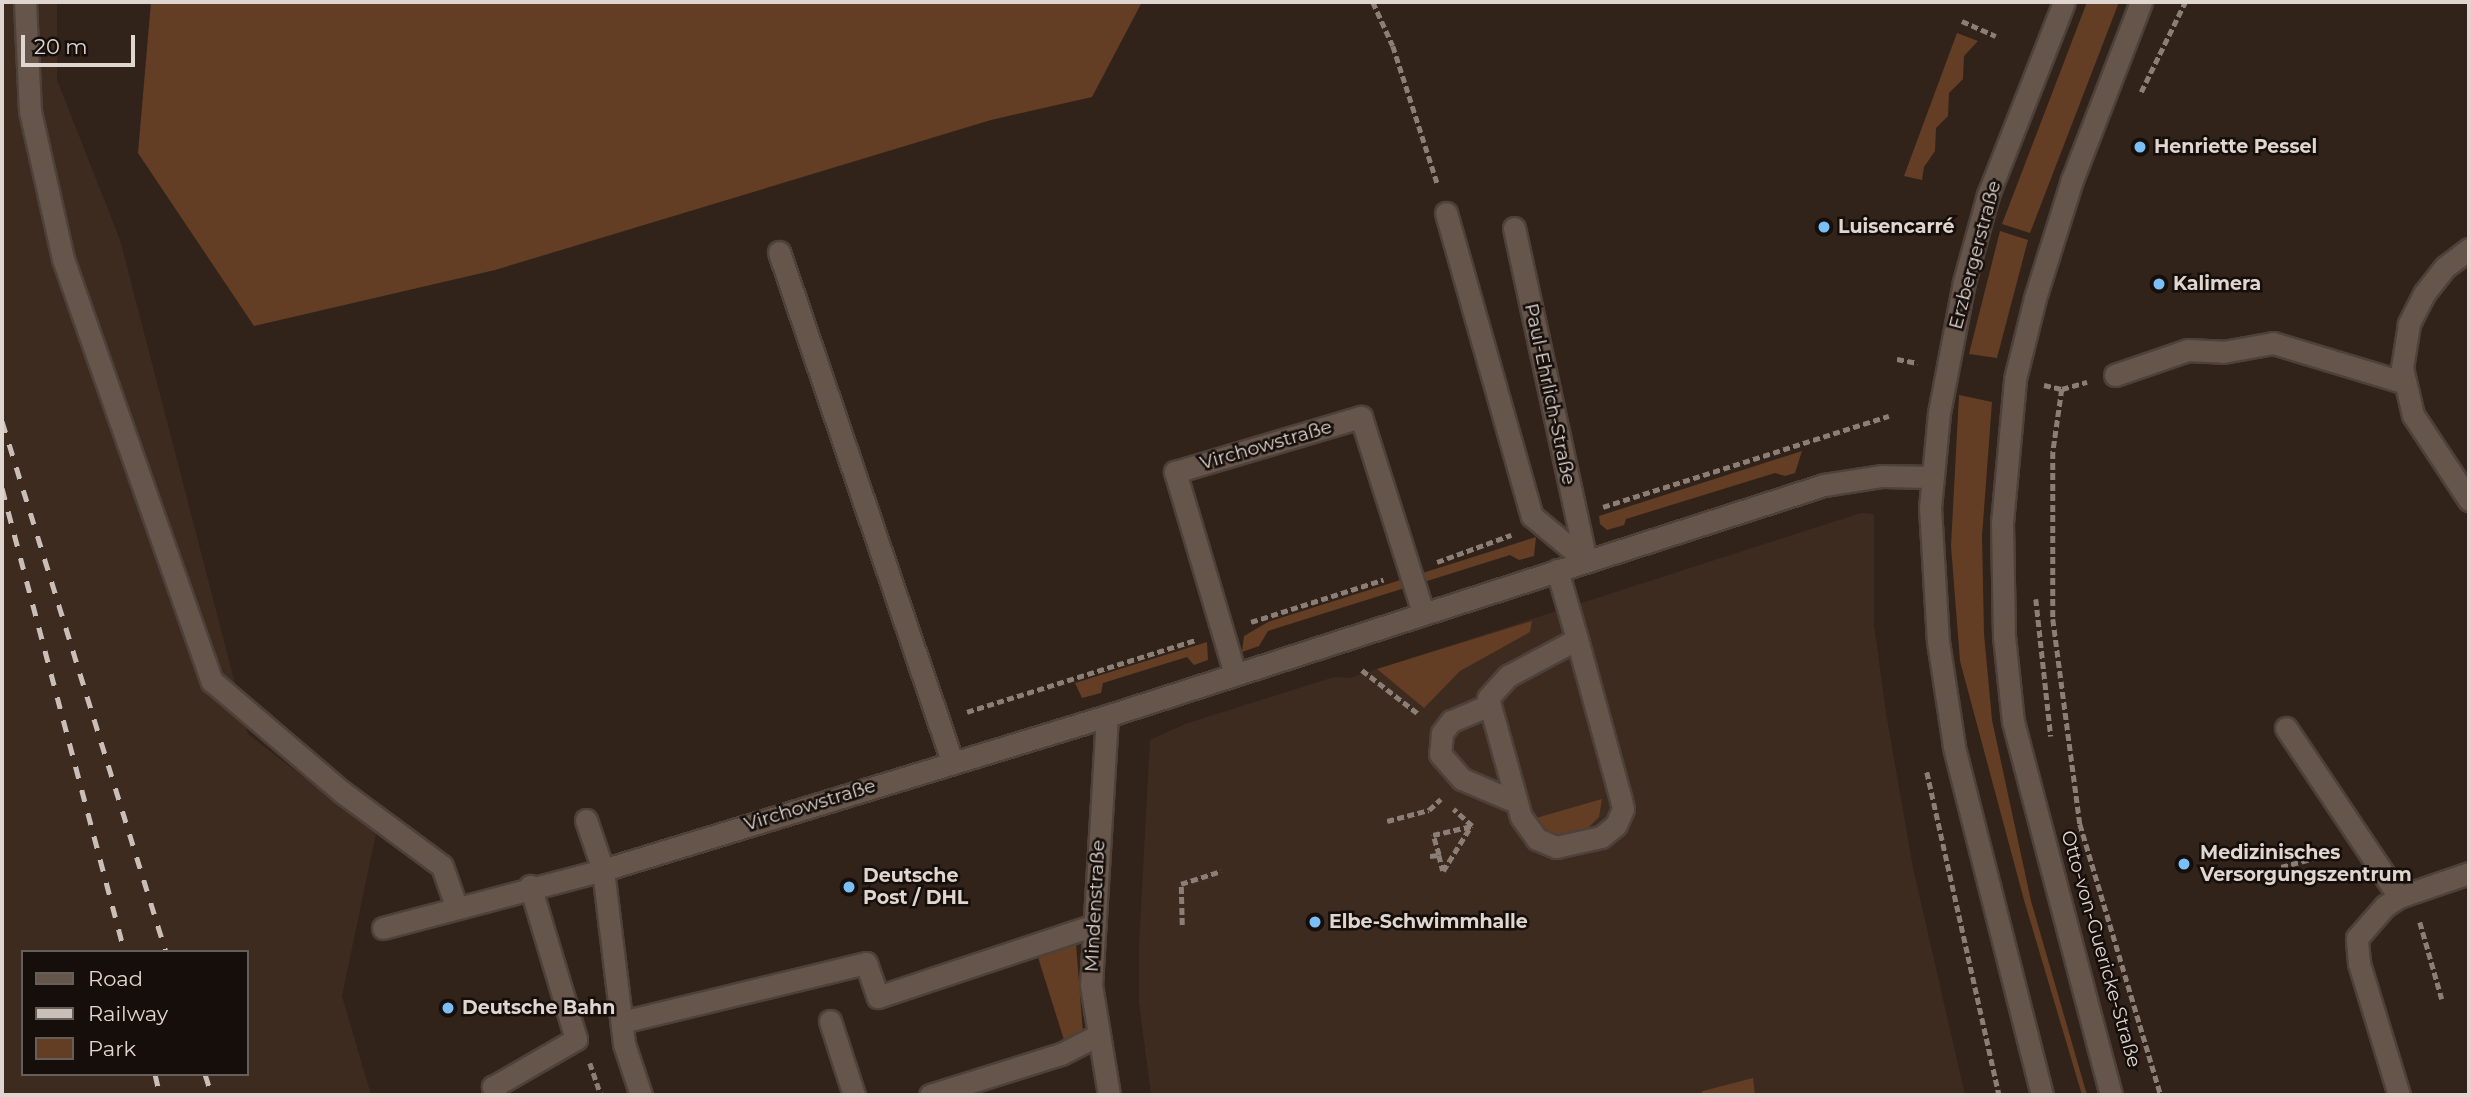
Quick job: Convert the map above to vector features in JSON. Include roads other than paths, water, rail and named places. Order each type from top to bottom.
[{"type":"street","points":[[25,2],[30,111],[63,259],[212,681],[342,792],[442,866],[456,906]]},
{"type":"street","name":"Erzbergerstraße","points":[[1932,477],[1946,368],[1975,237],[2064,2]]},
{"type":"street","name":"Otto-von-Guericke-Straße","points":[[2111,1095],[2013,722],[2002,562],[2005,465],[2015,379],[2038,286],[2072,180],[2141,2]]},
{"type":"street","points":[[1446,213],[1532,516],[1586,561]]},
{"type":"street","name":"Paul-Ehrlich-Straße","points":[[1514,228],[1586,561]]},
{"type":"street","points":[[2469,249],[2445,267],[2416,309],[2405,339],[2402,382],[2418,425],[2469,500]]},
{"type":"street","points":[[779,252],[952,761]]},
{"type":"street","points":[[2115,375],[2188,350],[2223,352],[2273,342],[2402,382]]},
{"type":"street","name":"Virchowstraße","points":[[1235,674],[1175,472],[1361,417],[1423,613]]},
{"type":"street","name":"Virchowstraße","points":[[383,928],[530,886],[603,870],[952,761],[1107,716],[1824,485],[1882,475],[1932,477]]},
{"type":"street","points":[[1932,477],[1931,565],[1948,715],[2042,1095]]},
{"type":"street","points":[[1556,570],[1577,639],[1621,800],[1621,817],[1601,837],[1556,847],[1533,836],[1516,802],[1487,706],[1496,685],[1577,639]]},
{"type":"street","points":[[1487,706],[1451,721],[1442,733],[1440,754],[1462,779],[1516,802]]},
{"type":"street","name":"Mindenstraße","points":[[1107,716],[1091,985],[1096,1036],[1109,1095]]},
{"type":"street","points":[[2286,728],[2358,838],[2405,894]]},
{"type":"street","points":[[586,820],[603,870],[622,1022],[641,1095]]},
{"type":"street","points":[[2399,1095],[2359,964],[2357,938],[2369,922],[2405,894],[2469,873]]},
{"type":"street","points":[[496,1095],[493,1087],[576,1040],[530,886]]},
{"type":"street","points":[[622,1022],[866,963],[878,997],[1094,925]]},
{"type":"street","points":[[830,1021],[854,1095]]},
{"type":"street","points":[[930,1095],[1061,1054],[1096,1036]]},
{"type":"railway","points":[[2,421],[165,950]]},
{"type":"railway","points":[[2,488],[124,950]]},
{"type":"railway","points":[[155,1076],[160,1095]]},
{"type":"railway","points":[[206,1076],[212,1095]]},
{"type":"place","name":"Henriette Pessel","points":[[2140,147]]},
{"type":"place","name":"Luisencarré","points":[[1824,227]]},
{"type":"place","name":"Kalimera","points":[[2159,284]]},
{"type":"place","name":"Medizinisches Versorgungszentrum","points":[[2184,864]]},
{"type":"place","name":"Deutsche Post / DHL","points":[[849,887]]},
{"type":"place","name":"Elbe-Schwimmhalle","points":[[1315,922]]},
{"type":"place","name":"Deutsche Bahn","points":[[448,1008]]}]
